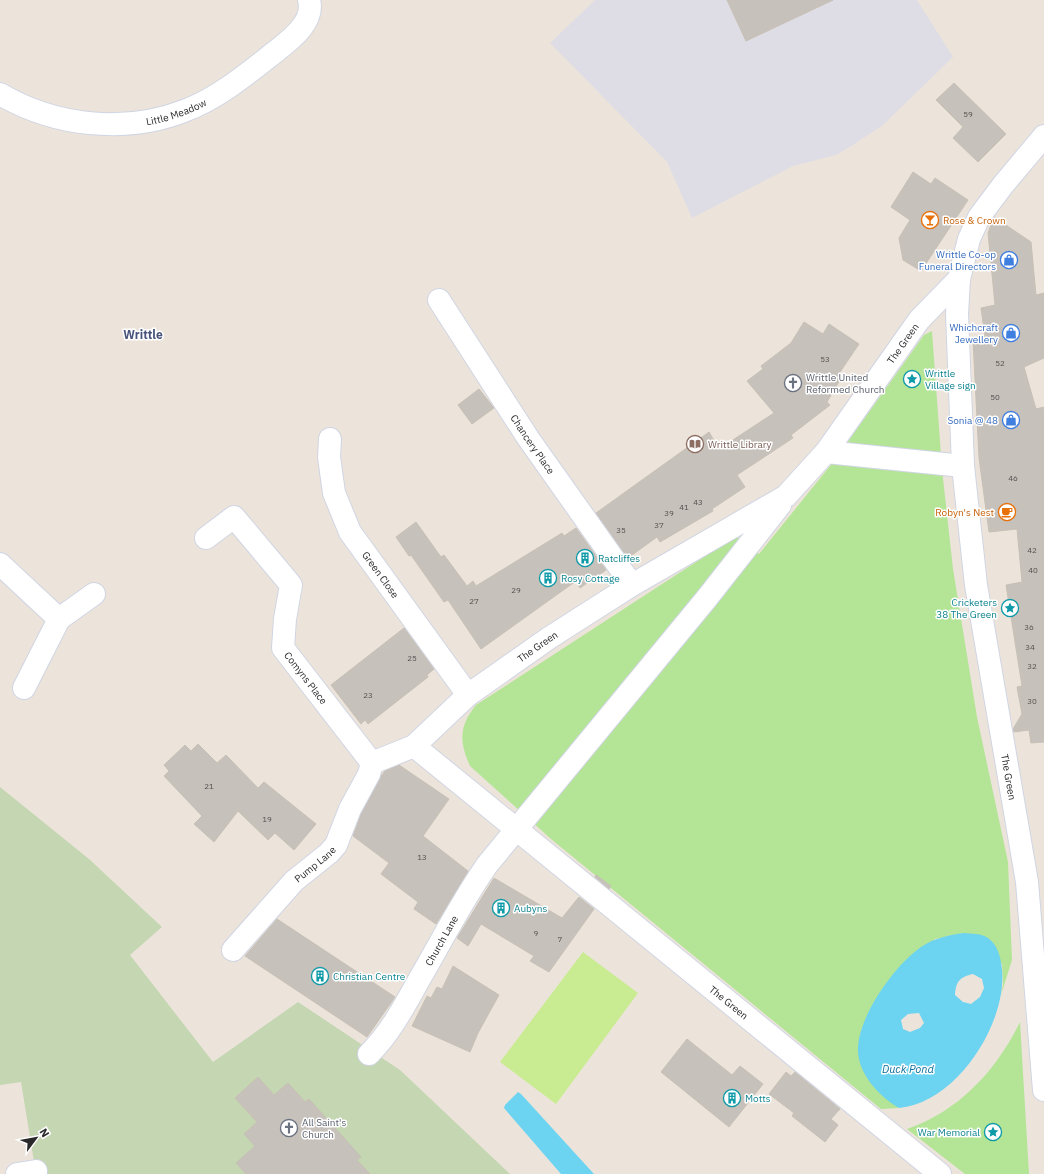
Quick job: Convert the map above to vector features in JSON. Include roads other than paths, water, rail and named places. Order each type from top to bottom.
[{"type":"street","name":"Little Meadow","points":[[0,94],[17,104],[56,119],[100,124],[135,123],[169,116],[199,104],[241,78],[290,41],[304,24],[311,8],[309,0]]},
{"type":"street","name":"The Green","points":[[1044,136],[1003,185],[979,217],[969,239],[959,279],[957,314],[963,466],[976,585],[1027,882],[1044,1090]]},
{"type":"street","name":"The Green","points":[[518,830],[702,604],[786,496],[826,452],[919,320],[959,279]]},
{"type":"street","name":"Chancery Place","points":[[439,300],[528,438],[632,585]]},
{"type":"street","name":"Green Close","points":[[330,439],[329,456],[334,493],[350,532],[468,695]]},
{"type":"street","points":[[826,452],[963,466]]},
{"type":"street","name":"The Green","points":[[786,496],[632,585],[549,638],[468,695],[414,746],[940,1174]]},
{"type":"street","name":"Comyns Place","points":[[206,538],[234,518],[291,585],[285,619],[283,648],[372,763]]},
{"type":"street","points":[[0,564],[59,619]]},
{"type":"street","points":[[24,688],[59,619],[94,594]]},
{"type":"street","points":[[372,763],[414,746]]},
{"type":"street","name":"Pump Lane","points":[[234,950],[294,881],[329,853],[336,845],[350,809],[369,774],[372,763]]},
{"type":"street","name":"Church Lane","points":[[369,1054],[384,1039],[400,1015],[468,892],[492,859],[518,830]]},
{"type":"water","name":"Duck Pond","points":[[964,933],[982,935],[988,938],[997,948],[1002,970],[1001,991],[996,1014],[987,1036],[974,1057],[958,1076],[940,1092],[920,1103],[899,1108],[877,1090],[865,1075],[861,1066],[858,1048],[860,1035],[865,1021],[880,992],[900,966],[911,955],[931,941],[942,937]],"holes":[[[973,974],[982,979],[984,988],[980,997],[971,1004],[963,1002],[955,995],[956,986],[960,980]],[[919,1013],[924,1023],[920,1028],[910,1032],[903,1029],[901,1020],[908,1014]]]},
{"type":"water","points":[[518,1092],[594,1174],[561,1174],[504,1108],[505,1105]]},
{"type":"place","name":"Rose & Crown","points":[[930,220]]},
{"type":"place","name":"Writtle Co-op Funeral Directors","points":[[1009,260]]},
{"type":"place","name":"Whichcraft Jewellery","points":[[1011,333]]},
{"type":"place","name":"Writtle Village sign","points":[[912,379]]},
{"type":"place","name":"Writtle United Reformed Church","points":[[793,383]]},
{"type":"place","name":"Sonia @ 48","points":[[1011,420]]},
{"type":"place","name":"Writtle Library","points":[[695,444]]},
{"type":"place","name":"Robyn's Nest","points":[[1007,512]]},
{"type":"place","name":"Ratcliffes","points":[[585,558]]},
{"type":"place","name":"Rosy Cottage","points":[[548,578]]},
{"type":"place","name":"Cricketers 38 The Green","points":[[1010,608]]},
{"type":"place","name":"Aubyns","points":[[501,908]]},
{"type":"place","name":"Christian Centre","points":[[320,976]]},
{"type":"place","name":"Motts","points":[[732,1098]]},
{"type":"place","name":"All Saint's Church","points":[[289,1128]]},
{"type":"place","name":"War Memorial","points":[[993,1132]]},
{"type":"district","name":"Writtle","points":[[143,334]]}]
